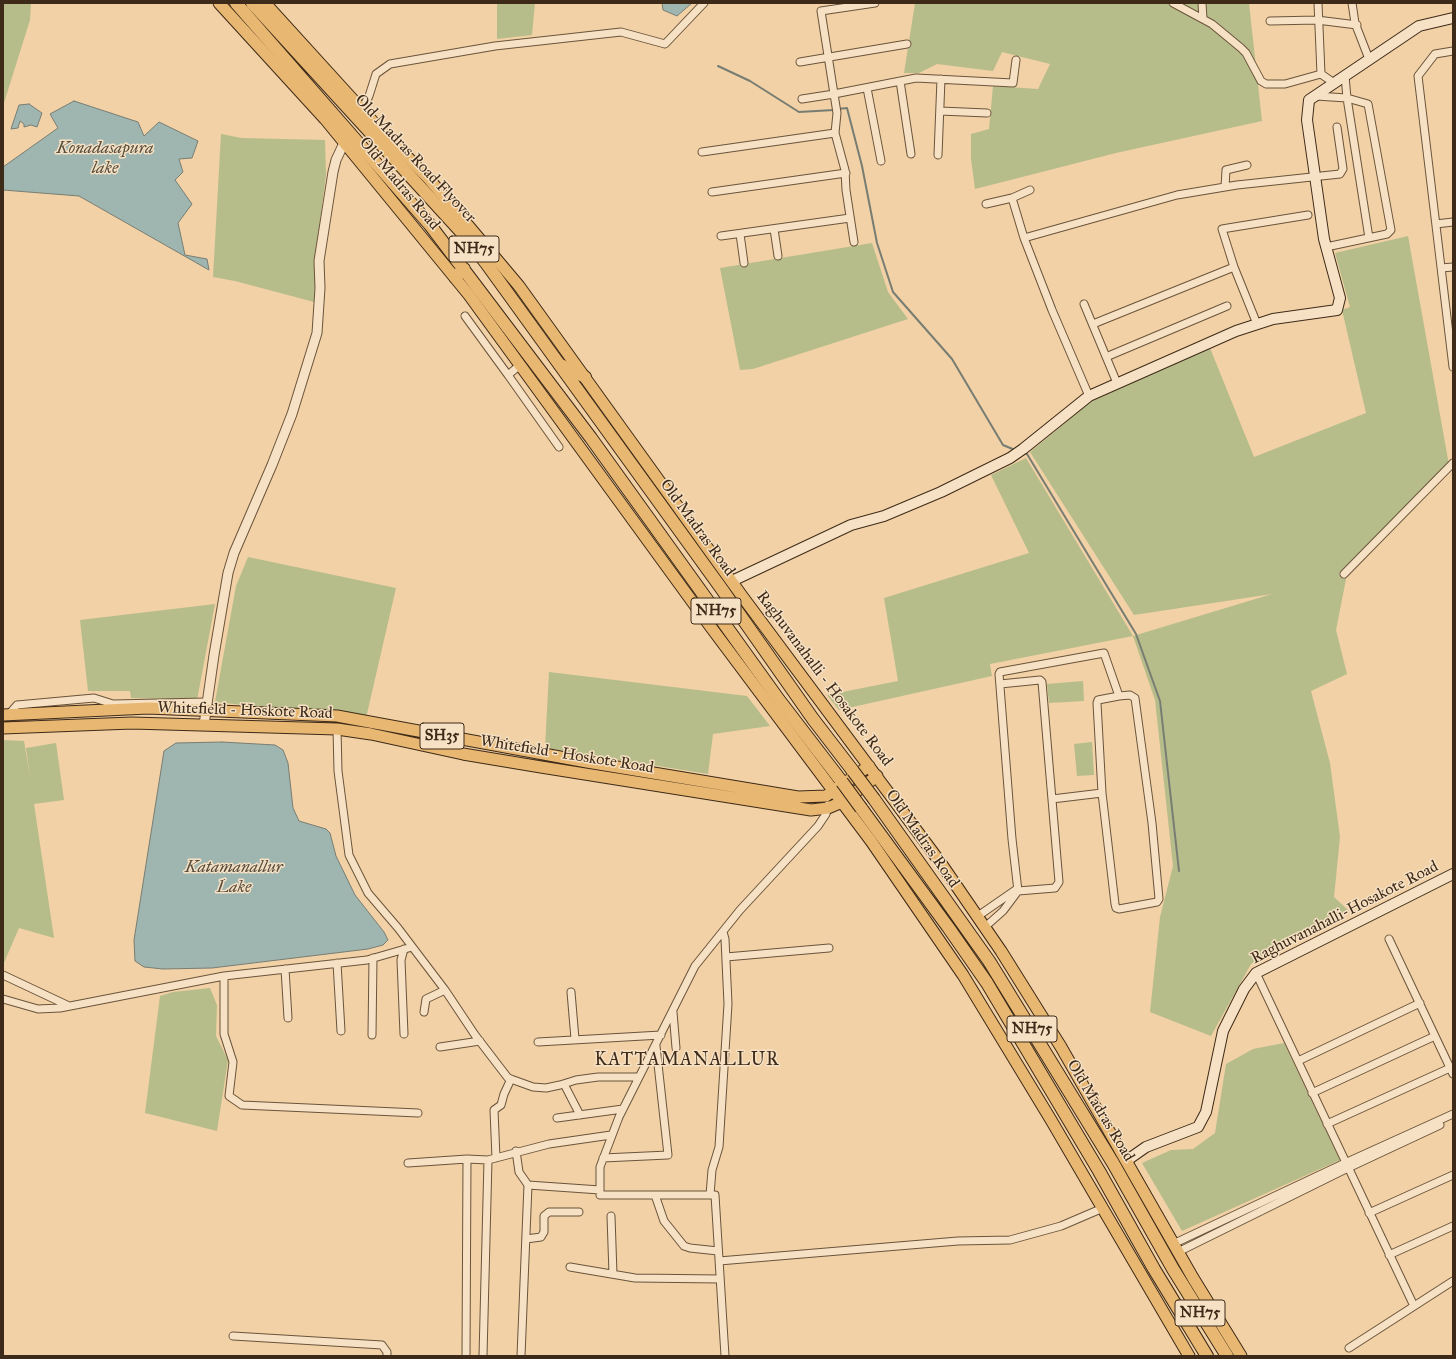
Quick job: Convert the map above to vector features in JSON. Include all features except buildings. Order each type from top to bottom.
[{"type":"highway","name":"Old Madras Road Flyover","points":[[236,3],[430,224],[464,269]]},
{"type":"highway","name":"Old Madras Road Flyover","points":[[252,3],[359,123],[380,143],[464,236],[496,277],[558,364]]},
{"type":"highway","points":[[455,277],[464,269]]},
{"type":"highway","name":"NH75","points":[[464,269],[592,438],[779,700],[834,789],[861,808],[987,983],[1099,1171],[1154,1269],[1207,1356]]},
{"type":"highway","points":[[558,364],[585,376]]},
{"type":"highway","name":"Old Madras Road","points":[[558,364],[701,560],[813,719],[874,799],[989,960],[1113,1163],[1170,1263],[1227,1356]]},
{"type":"main road","name":"Old Madras Road","points":[[219,3],[344,143],[455,277],[710,626],[834,789],[964,975],[1103,1208],[1189,1356]]},
{"type":"main road","name":"Raghuvanahalli - Hosakote Road","points":[[265,3],[362,109],[429,179],[519,286],[732,581],[870,766],[978,916],[1061,1047],[1176,1248],[1240,1356]]},
{"type":"main road","points":[[732,581],[851,525],[884,516],[941,492],[1010,458],[1089,396],[1117,383],[1213,341],[1257,324],[1273,319],[1337,310],[1340,298],[1326,247],[1307,120],[1310,100],[1419,26],[1453,18]]},
{"type":"main road","name":"Whitefield - Hoskote Road","points":[[6,715],[206,706],[327,715],[587,762],[798,797],[834,789]]},
{"type":"main road","name":"Whitefield - Hoskote Road","points":[[3,728],[132,723],[336,729],[386,737],[464,754],[811,810],[828,808],[842,802],[877,776]]},
{"type":"main road","points":[[386,737],[388,725]]},
{"type":"main road","points":[[834,789],[870,766]]},
{"type":"main road","name":"Raghuvanahalli-Hosakote Road","points":[[1126,1161],[1146,1147],[1198,1127],[1206,1112],[1222,1031],[1244,989],[1256,973],[1453,874]]},
{"type":"street","points":[[362,109],[369,96],[376,74],[390,64],[495,46],[621,32],[665,44],[704,3]]},
{"type":"street","points":[[854,242],[850,218],[846,173],[835,133],[837,113],[821,12],[877,3]]},
{"type":"street","points":[[1173,3],[1212,24],[1246,53],[1261,81],[1266,84],[1285,84],[1321,74]]},
{"type":"street","points":[[1202,3],[1203,19]]},
{"type":"street","points":[[1318,3],[1317,20],[1321,74]]},
{"type":"street","points":[[1352,3],[1357,25],[1370,59]]},
{"type":"street","points":[[1270,21],[1317,20],[1357,25]]},
{"type":"street","points":[[800,62],[908,44]]},
{"type":"street","points":[[1453,52],[1435,54],[1418,76],[1441,268],[1450,309],[1453,367]]},
{"type":"street","points":[[802,99],[916,78],[1013,82],[1016,60]]},
{"type":"street","points":[[1321,74],[1334,83]]},
{"type":"street","points":[[1345,76],[1347,98],[1369,238]]},
{"type":"street","points":[[938,155],[941,79]]},
{"type":"street","points":[[900,81],[911,154]]},
{"type":"street","points":[[867,88],[881,161]]},
{"type":"street","points":[[1316,96],[1347,98],[1368,104],[1391,230],[1387,234],[1326,247]]},
{"type":"street","points":[[940,111],[987,113]]},
{"type":"street","points":[[1024,238],[1177,195],[1225,187],[1315,177],[1342,172],[1343,169],[1337,127]]},
{"type":"street","points":[[702,152],[835,133]]},
{"type":"street","points":[[204,725],[228,573],[234,553],[292,414],[317,333],[320,288],[319,261],[333,172],[336,160],[344,143]]},
{"type":"street","points":[[1225,187],[1226,170],[1247,165]]},
{"type":"street","points":[[712,192],[846,173]]},
{"type":"street","points":[[986,204],[1012,198],[1030,190]]},
{"type":"street","points":[[1012,198],[1024,238],[1052,310],[1089,396]]},
{"type":"street","points":[[1257,324],[1234,267],[1222,229],[1308,215]]},
{"type":"street","points":[[721,236],[850,218]]},
{"type":"street","points":[[1436,224],[1453,222]]},
{"type":"street","points":[[774,229],[778,256]]},
{"type":"street","points":[[740,234],[744,263]]},
{"type":"street","points":[[1092,324],[1234,267]]},
{"type":"street","points":[[1441,268],[1453,267]]},
{"type":"street","points":[[1084,304],[1117,383]]},
{"type":"street","points":[[1106,357],[1227,306]]},
{"type":"street","points":[[465,316],[558,447]]},
{"type":"street","points":[[508,375],[520,365]]},
{"type":"street","points":[[1344,574],[1453,463]]},
{"type":"street","points":[[985,927],[1003,911],[1018,890],[1000,672],[1104,653],[1119,696]]},
{"type":"street","points":[[978,916],[1018,890],[1055,888],[1059,882],[1042,682],[1040,680],[1000,684]]},
{"type":"street","points":[[1130,695],[1135,698],[1139,717],[1152,823],[1159,899],[1157,902],[1119,909],[1116,908],[1102,793],[1097,703],[1098,700],[1119,696],[1130,695]]},
{"type":"street","points":[[336,729],[338,772],[349,854],[368,893],[445,990],[480,1041],[508,1078],[533,1087],[546,1088],[576,1080],[598,1077],[639,1077]]},
{"type":"street","points":[[725,1356],[715,1196],[600,1195],[600,1167],[611,1135],[623,1109],[696,966],[740,910],[818,826],[826,814],[834,789]]},
{"type":"street","points":[[1052,799],[1102,793]]},
{"type":"street","points":[[710,1195],[712,1170],[719,1147],[728,1004],[725,939],[723,932]]},
{"type":"street","points":[[1327,1124],[1451,1071],[1389,939]]},
{"type":"street","points":[[3,999],[38,1009],[69,1006],[224,976],[373,958],[412,947]]},
{"type":"street","points":[[726,957],[829,948]]},
{"type":"street","points":[[404,949],[401,960],[404,1034]]},
{"type":"street","points":[[372,1035],[373,958]]},
{"type":"street","points":[[338,963],[341,1031]]},
{"type":"street","points":[[285,969],[288,1018]]},
{"type":"street","points":[[1256,973],[1414,1306]]},
{"type":"street","points":[[3,975],[69,1006]]},
{"type":"street","points":[[224,976],[224,1034],[233,1062],[229,1096],[242,1105],[418,1113]]},
{"type":"street","points":[[424,1012],[426,999],[445,990]]},
{"type":"street","points":[[571,992],[575,1038]]},
{"type":"street","points":[[1298,1061],[1420,1003]]},
{"type":"street","points":[[673,1011],[676,1048]]},
{"type":"street","points":[[538,1042],[575,1038],[661,1035]]},
{"type":"street","points":[[1312,1093],[1435,1036]]},
{"type":"street","points":[[440,1047],[480,1041]]},
{"type":"street","points":[[603,1158],[668,1155],[656,1046]]},
{"type":"street","points":[[496,1158],[494,1110],[501,1105],[511,1079]]},
{"type":"street","points":[[564,1084],[580,1115]]},
{"type":"street","points":[[557,1118],[623,1109]]},
{"type":"street","points":[[1176,1248],[1453,1114]]},
{"type":"street","points":[[1346,1165],[1453,1119]]},
{"type":"street","points":[[408,1163],[467,1159],[488,1160],[516,1151],[549,1144],[611,1135]]},
{"type":"street","points":[[516,1151],[519,1172],[528,1185],[521,1356]]},
{"type":"street","points":[[466,1356],[467,1159]]},
{"type":"street","points":[[483,1356],[488,1160]]},
{"type":"street","points":[[1370,1213],[1453,1175]]},
{"type":"street","points":[[528,1185],[600,1190]]},
{"type":"street","points":[[655,1195],[664,1221],[684,1246],[718,1251]]},
{"type":"street","points":[[719,1261],[958,1241],[1010,1240],[1060,1226],[1103,1208]]},
{"type":"street","points":[[526,1239],[541,1237],[544,1232],[544,1216],[549,1212],[579,1212]]},
{"type":"street","points":[[611,1216],[613,1274]]},
{"type":"street","points":[[1389,1255],[1453,1226]]},
{"type":"street","points":[[570,1267],[635,1278],[720,1279]]},
{"type":"street","points":[[1349,1348],[1453,1281]]},
{"type":"street","points":[[233,1336],[382,1345],[387,1352],[387,1356]]},
{"type":"green space","points":[[3,3],[31,4],[30,20],[3,106]]},
{"type":"green space","points":[[497,3],[535,3],[532,35],[497,39]]},
{"type":"green space","points":[[915,3],[1249,3],[1262,121],[1116,153],[975,189],[971,159],[971,134],[989,129],[993,86],[1038,89],[1050,64],[1002,52],[993,71],[937,64],[919,73],[904,73]]},
{"type":"green space","points":[[221,134],[242,138],[325,140],[326,175],[317,244],[314,302],[235,281],[213,277]]},
{"type":"green space","points":[[1408,236],[1449,465],[1349,564],[1336,630],[1347,674],[1311,691],[1330,763],[1340,837],[1334,897],[1349,911],[1251,964],[1211,1036],[1150,1012],[1160,917],[1173,866],[1155,700],[1133,636],[1272,594],[1134,615],[1030,452],[1092,401],[1210,348],[1254,457],[1366,413],[1342,310],[1350,307],[1335,253]]},
{"type":"green space","points":[[872,243],[888,292],[908,319],[753,369],[740,370],[720,268]]},
{"type":"green space","points":[[1026,458],[1133,636],[990,664],[992,676],[839,710],[827,695],[898,681],[884,598],[1029,553],[991,475]]},
{"type":"green space","points":[[248,557],[396,588],[366,718],[215,702],[236,586]]},
{"type":"green space","points":[[215,604],[197,700],[131,698],[130,691],[88,691],[80,620]]},
{"type":"green space","points":[[549,672],[747,696],[770,726],[713,734],[708,774],[545,748]]},
{"type":"green space","points":[[1083,681],[1084,701],[1049,703],[1047,684]]},
{"type":"green space","points":[[3,740],[24,741],[30,777],[26,748],[56,743],[64,800],[34,804],[54,938],[19,928],[3,965]]},
{"type":"green space","points":[[1092,742],[1094,775],[1077,776],[1074,744]]},
{"type":"green space","points":[[210,988],[217,1005],[216,1036],[228,1060],[217,1131],[145,1113],[160,996],[173,992]]},
{"type":"green space","points":[[1284,1043],[1340,1160],[1182,1231],[1142,1163],[1171,1150],[1193,1149],[1215,1133],[1226,1064],[1253,1049]]},
{"type":"water","points":[[662,3],[692,3],[677,16],[663,10]]},
{"type":"water","name":"Konadasapura lake","points":[[74,101],[138,122],[144,136],[159,122],[198,141],[192,158],[179,159],[183,172],[175,180],[192,204],[178,223],[185,255],[207,259],[209,270],[79,196],[3,190],[3,167],[58,128],[50,114]]},
{"type":"water","points":[[29,104],[42,113],[37,127],[31,125],[24,127],[24,124],[20,121],[18,128],[11,129],[19,105]]},
{"type":"water","name":"Katamanallur Lake","points":[[222,742],[275,745],[283,750],[288,763],[293,808],[299,821],[326,829],[330,833],[336,856],[355,895],[384,932],[388,940],[383,945],[368,949],[212,968],[163,969],[144,967],[135,961],[134,940],[164,751],[176,743]]},
{"type":"waterway","points":[[718,66],[750,81],[799,112],[834,110]]},
{"type":"waterway","points":[[838,109],[847,108],[862,166],[877,243],[893,292],[952,359],[1003,445],[1015,450]]},
{"type":"waterway","points":[[1023,453],[1027,454],[1136,634],[1160,701],[1179,871]]},
{"type":"district","name":"KATTAMANALLUR","points":[[687,1061]]}]
